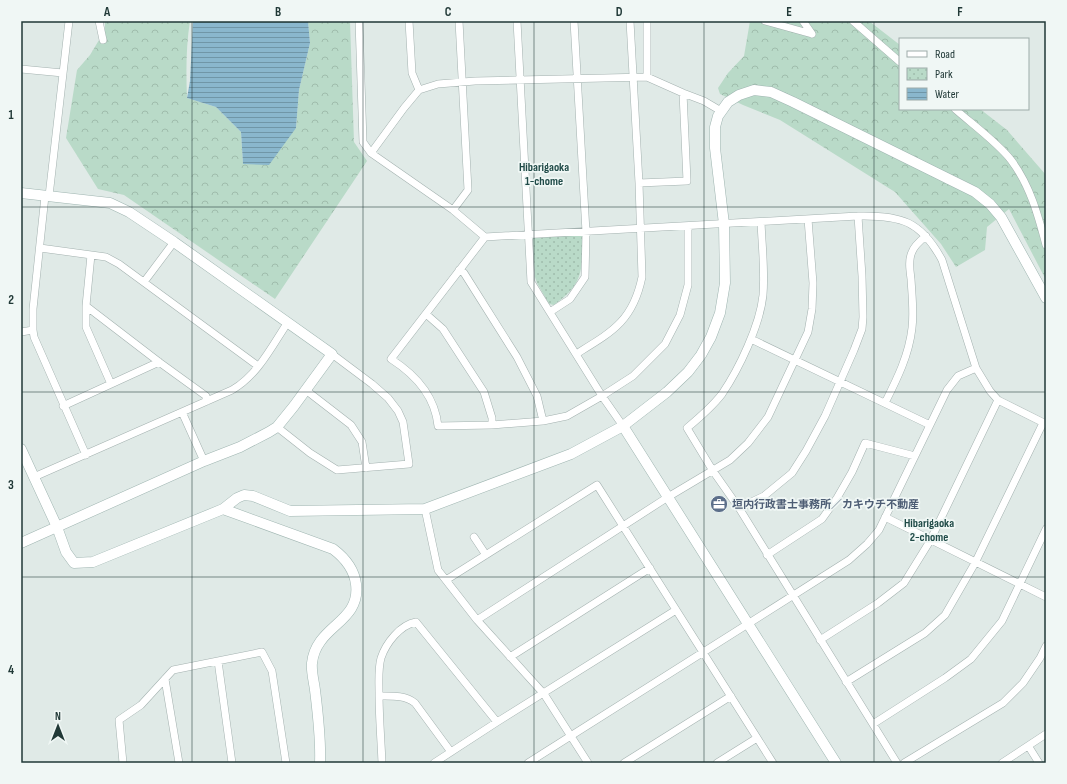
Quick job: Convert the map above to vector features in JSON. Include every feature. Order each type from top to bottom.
[{"type":"street","points":[[69,21],[40,248],[33,330],[34,337],[63,406],[86,454]]},
{"type":"street","points":[[98,21],[103,40]]},
{"type":"street","points":[[359,21],[363,142],[371,153],[453,210],[485,237],[858,216],[881,216],[896,218],[908,222],[934,244],[942,260],[976,368],[990,391],[998,400],[1045,423],[975,563],[945,615],[925,633],[846,682]]},
{"type":"street","points":[[409,21],[412,74],[419,90]]},
{"type":"street","points":[[453,210],[468,190],[459,21]]},
{"type":"street","points":[[517,21],[531,282],[836,763]]},
{"type":"street","points":[[550,312],[570,299],[585,277],[586,232],[574,21]]},
{"type":"street","points":[[576,354],[607,335],[624,320],[640,289],[642,277],[634,76],[630,21]]},
{"type":"street","points":[[647,21],[647,76]]},
{"type":"street","points":[[765,21],[812,34],[803,21]]},
{"type":"street","points":[[853,21],[899,61]]},
{"type":"street","points":[[21,69],[63,73]]},
{"type":"street","points":[[371,153],[419,90],[438,84],[647,76],[704,101],[721,111]]},
{"type":"street","points":[[21,449],[57,527],[66,552],[74,563],[93,562],[223,509],[237,498],[244,495],[253,496],[290,511],[425,509],[572,454],[623,426],[668,392],[688,372],[701,355],[711,337],[720,313],[725,282],[724,224],[715,148],[716,127],[721,111],[728,102],[739,95],[754,90],[771,92],[793,102],[974,192],[990,204],[1001,216],[1046,298]]},
{"type":"street","points":[[639,183],[687,181],[683,93]]},
{"type":"street","points":[[956,110],[1002,150],[1011,159],[1021,174],[1036,206],[1046,245]]},
{"type":"street","points":[[21,193],[110,204],[129,212],[174,242],[332,354],[388,398],[404,422],[409,464],[337,470],[310,453],[277,427]]},
{"type":"street","points":[[739,508],[764,496],[792,473],[806,451],[854,350],[862,329],[862,276],[858,216]]},
{"type":"street","points":[[477,620],[668,497],[730,460],[748,443],[768,417],[808,332],[812,309],[813,283],[808,219]]},
{"type":"street","points":[[761,222],[763,296],[759,318],[751,339],[733,375],[721,394],[706,412],[687,428],[713,471],[739,508],[792,596],[897,763]]},
{"type":"street","points":[[485,237],[391,359],[400,364],[419,382],[428,394],[437,415],[438,426],[543,422],[567,416],[633,376],[665,344],[680,315],[688,285],[688,226]]},
{"type":"street","points":[[885,403],[899,374],[908,348],[912,328],[913,311],[910,263],[912,252],[920,240],[926,236]]},
{"type":"street","points":[[144,282],[174,242]]},
{"type":"street","points":[[40,248],[106,257],[119,264],[258,366]]},
{"type":"street","points":[[91,255],[86,306],[86,327],[111,384]]},
{"type":"street","points":[[459,270],[464,273],[517,357],[537,396],[543,422]]},
{"type":"street","points":[[86,306],[206,396],[207,401]]},
{"type":"street","points":[[426,314],[444,329],[484,392],[492,418],[492,425]]},
{"type":"street","points":[[34,477],[232,390],[242,384],[250,377],[288,322]]},
{"type":"street","points":[[21,332],[33,330]]},
{"type":"street","points":[[751,339],[930,425]]},
{"type":"street","points":[[21,543],[253,441],[277,427],[307,391],[332,354]]},
{"type":"street","points":[[63,406],[159,362]]},
{"type":"street","points":[[528,763],[849,560],[867,544],[878,530],[952,382],[958,376],[976,368]]},
{"type":"street","points":[[307,391],[351,425],[362,442],[366,468]]},
{"type":"street","points":[[820,640],[878,603],[904,583],[930,541],[998,400]]},
{"type":"street","points":[[182,412],[204,462]]},
{"type":"street","points":[[767,555],[822,518],[837,498],[852,472],[865,443],[915,456]]},
{"type":"street","points":[[446,580],[597,485],[773,763]]},
{"type":"street","points":[[223,509],[333,549],[343,557],[350,566],[357,592],[354,605],[345,617],[331,628],[316,647],[312,663],[321,744],[320,763]]},
{"type":"street","points":[[425,509],[438,570],[477,620],[544,694],[588,763]]},
{"type":"street","points":[[885,517],[930,541],[1046,597]]},
{"type":"street","points":[[873,724],[972,659],[1002,621],[1046,529]]},
{"type":"street","points":[[474,538],[486,555]]},
{"type":"street","points":[[510,657],[650,568]]},
{"type":"street","points":[[434,763],[676,610]]},
{"type":"street","points":[[382,763],[379,672],[382,658],[390,642],[399,631],[409,624],[416,622],[497,722]]},
{"type":"street","points":[[904,763],[1003,702],[1023,683],[1040,658],[1046,646]]},
{"type":"street","points":[[123,763],[119,720],[141,705],[173,670],[262,652],[272,670],[286,763]]},
{"type":"street","points":[[218,660],[232,763]]},
{"type":"street","points":[[165,679],[179,763]]},
{"type":"street","points":[[379,696],[400,696],[409,698],[415,703],[451,752]]},
{"type":"street","points":[[624,763],[731,696]]},
{"type":"street","points":[[1002,763],[1029,747],[1046,734]]},
{"type":"street","points":[[717,763],[757,738]]},
{"type":"street","points":[[1029,747],[1039,763]]},
{"type":"green space","points":[[105,21],[190,21],[186,79],[187,98],[216,107],[241,132],[243,164],[296,128],[299,90],[310,43],[308,21],[350,21],[354,142],[367,161],[275,299],[124,195],[98,189],[66,138],[77,70],[90,55],[105,30]]},
{"type":"green space","points":[[750,21],[869,21],[899,44],[899,110],[981,110],[1007,130],[1046,175],[1046,280],[1009,209],[987,227],[985,250],[956,267],[941,244],[895,192],[780,120],[720,94],[718,88],[728,73],[744,56]]},
{"type":"green space","points":[[581,235],[583,238],[582,260],[581,269],[576,284],[554,305],[549,304],[535,277],[533,237]]},
{"type":"water","points":[[193,21],[308,21],[310,43],[299,90],[296,128],[269,165],[243,164],[241,132],[216,107],[187,98],[190,81]]},
{"type":"place","name":"垣内行政書士事務所／カキウチ不動産","points":[[719,504]]},
{"type":"district","name":"Hibarigaoka 1-chome","points":[[544,174]]},
{"type":"district","name":"Hibarigaoka 2-chome","points":[[929,530]]}]
